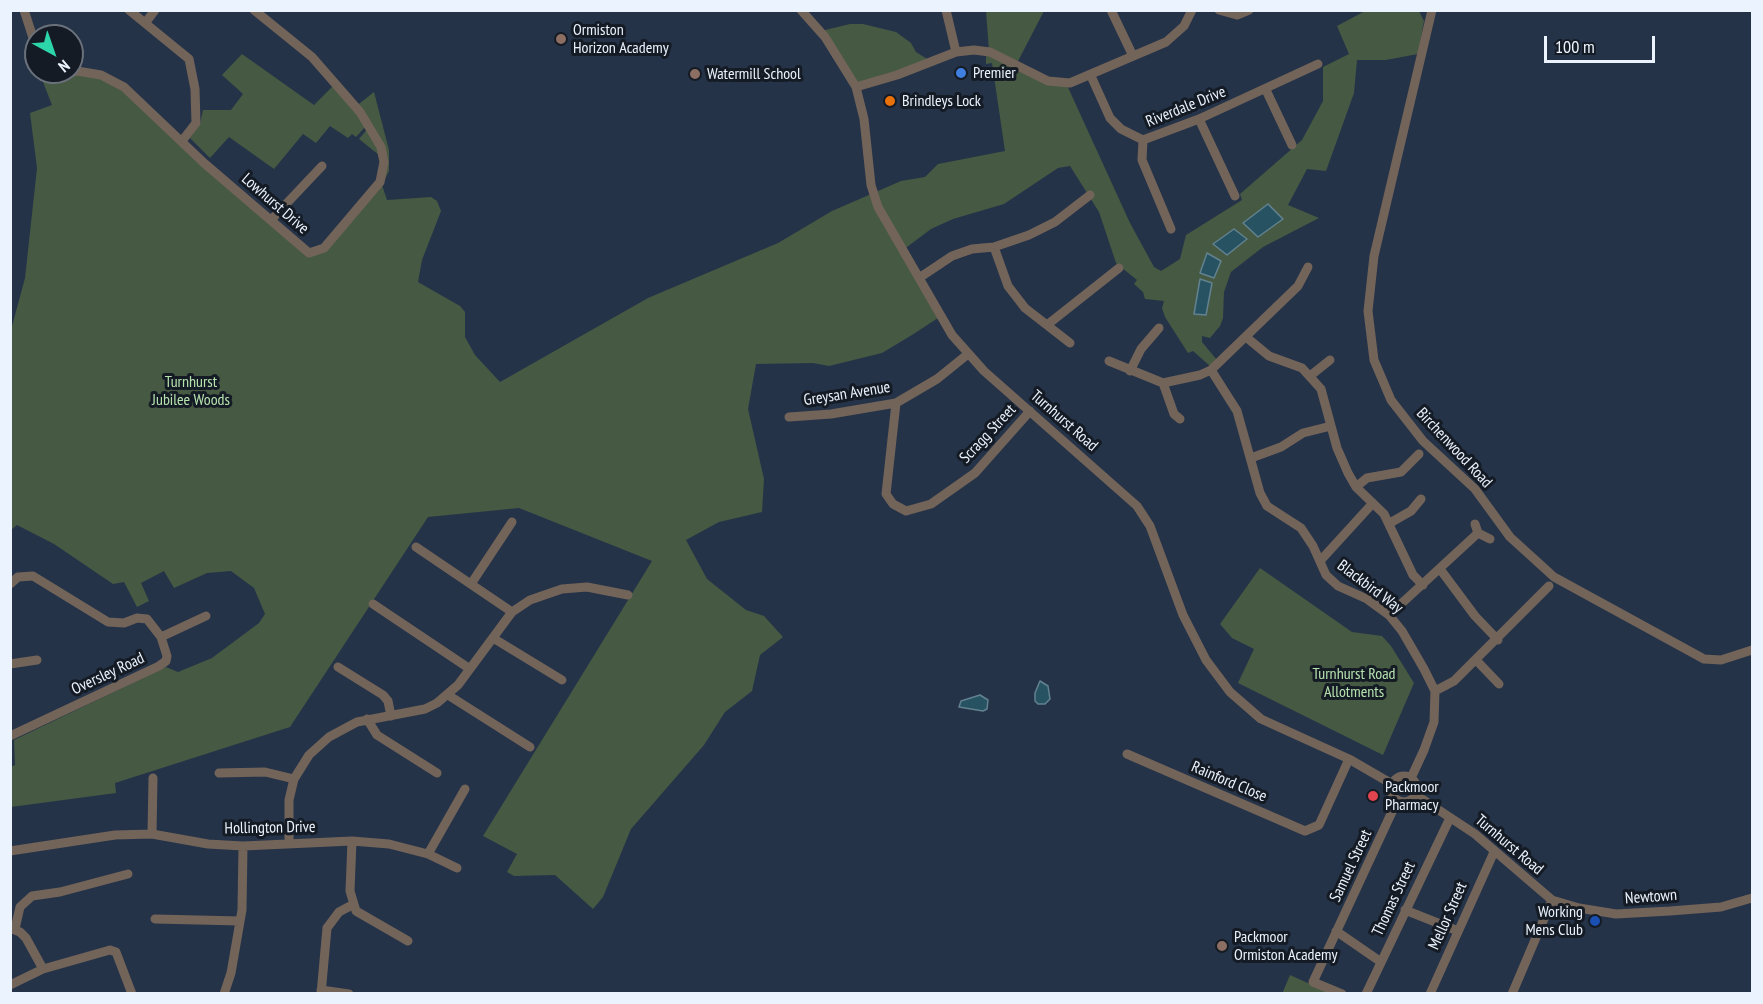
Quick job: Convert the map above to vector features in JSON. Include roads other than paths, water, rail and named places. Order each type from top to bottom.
[{"type":"street","points":[[129,10],[189,59],[195,89],[196,123],[182,141]]},
{"type":"street","points":[[146,22],[156,10]]},
{"type":"street","name":"Lowhurst Drive","points":[[84,72],[100,75],[123,87],[309,253],[324,248],[380,182],[384,162],[376,137],[327,72],[296,42],[254,10]]},
{"type":"street","name":"Turnhurst Road","points":[[801,10],[825,37],[856,87],[864,119],[871,185],[878,207],[952,335],[968,354],[1137,506],[1150,526],[1183,615],[1201,651],[1230,692],[1262,719],[1349,759],[1392,784]]},
{"type":"street","points":[[946,10],[957,52]]},
{"type":"street","points":[[1111,10],[1132,56]]},
{"type":"street","points":[[856,87],[897,75],[957,52],[974,50],[990,52],[1034,76],[1053,83],[1070,83],[1091,76],[1166,42],[1184,26],[1192,10]]},
{"type":"street","points":[[1219,10],[1237,15],[1249,10]]},
{"type":"street","name":"Birchenwood Road","points":[[1432,10],[1374,256],[1368,311],[1374,360],[1391,400],[1423,441],[1475,489],[1510,537],[1554,577],[1704,659],[1721,660],[1752,650]]},
{"type":"street","name":"Riverdale Drive","points":[[1091,76],[1110,118],[1120,129],[1143,140],[1266,90],[1318,64]]},
{"type":"street","points":[[1266,90],[1292,145]]},
{"type":"street","points":[[1199,119],[1235,196]]},
{"type":"street","points":[[1143,140],[1142,160],[1171,229]]},
{"type":"street","points":[[271,220],[322,166]]},
{"type":"street","points":[[920,278],[952,256],[972,249],[994,247],[1029,235],[1054,222],[1090,195]]},
{"type":"street","points":[[994,247],[1008,286],[1025,308],[1070,343]]},
{"type":"street","points":[[1047,325],[1119,267]]},
{"type":"street","points":[[1109,361],[1163,383],[1200,375],[1211,370],[1305,283],[1308,267]]},
{"type":"street","points":[[1130,371],[1141,349],[1160,328]]},
{"type":"street","points":[[1246,337],[1269,356],[1298,365],[1321,389],[1337,448],[1356,487],[1390,523],[1410,570],[1423,585]]},
{"type":"street","name":"Greysan Avenue","points":[[789,417],[831,414],[896,403],[938,379],[968,354]]},
{"type":"street","points":[[1310,376],[1331,358]]},
{"type":"street","name":"Blackbird Way","points":[[1211,370],[1237,411],[1260,493],[1267,506],[1301,528],[1326,574],[1338,586],[1367,599],[1389,615],[1402,631],[1434,691],[1434,722],[1425,750],[1411,778]]},
{"type":"street","points":[[1163,383],[1174,418]]},
{"type":"street","name":"Scragg Street","points":[[896,403],[886,494],[892,504],[906,511],[931,504],[975,473],[1030,411]]},
{"type":"street","points":[[1251,458],[1281,447],[1303,433],[1331,426]]},
{"type":"street","points":[[1356,487],[1367,477],[1401,472],[1419,454]]},
{"type":"street","points":[[1390,523],[1411,511],[1421,500]]},
{"type":"street","points":[[1320,561],[1373,503]]},
{"type":"street","points":[[471,584],[509,534],[512,522]]},
{"type":"street","points":[[1389,615],[1440,569],[1476,528],[1490,539]]},
{"type":"street","points":[[416,547],[513,612]]},
{"type":"street","points":[[1440,569],[1475,616],[1498,640]]},
{"type":"street","name":"Oversley Road","points":[[10,584],[18,578],[33,576],[108,622],[124,623],[147,619],[160,637],[167,656],[164,663],[10,736]]},
{"type":"street","points":[[1434,691],[1454,681],[1498,640],[1545,589],[1534,584]]},
{"type":"street","points":[[289,843],[289,800],[294,779],[309,755],[328,737],[343,728],[367,719],[425,709],[448,695],[513,612],[538,597],[562,589],[600,587],[628,595]]},
{"type":"street","points":[[373,604],[470,669]]},
{"type":"street","points":[[160,637],[206,616]]},
{"type":"street","points":[[493,638],[559,674]]},
{"type":"street","points":[[10,664],[37,660]]},
{"type":"street","points":[[1476,660],[1498,684]]},
{"type":"street","points":[[338,667],[348,678],[383,694],[388,701],[391,716]]},
{"type":"street","points":[[448,695],[530,747]]},
{"type":"street","points":[[367,719],[377,735],[423,768],[437,773]]},
{"type":"street","name":"Rainford Close","points":[[1127,754],[1305,831],[1319,825],[1349,759]]},
{"type":"street","points":[[219,773],[265,772],[294,779]]},
{"type":"street","points":[[1398,777],[1411,778],[1417,786],[1416,795],[1409,802],[1397,801],[1391,792],[1392,784],[1398,777]]},
{"type":"street","points":[[152,834],[153,778]]},
{"type":"street","points":[[428,854],[465,789]]},
{"type":"street","name":"Turnhurst Road","points":[[1416,795],[1475,834],[1552,900]]},
{"type":"street","name":"Samuel Street","points":[[1342,993],[1313,982],[1397,801]]},
{"type":"street","name":"Thomas Street","points":[[1366,993],[1450,818]]},
{"type":"street","name":"Hollington Drive","points":[[10,851],[115,834],[152,834],[208,844],[243,846],[352,842],[389,844],[428,854],[457,868]]},
{"type":"street","points":[[352,842],[351,891],[354,904],[361,916],[406,936]]},
{"type":"street","points":[[224,993],[231,973],[240,921],[243,846]]},
{"type":"street","name":"Mellor Street","points":[[1430,993],[1494,852]]},
{"type":"street","points":[[43,969],[26,938],[13,928],[20,907],[32,896],[60,892],[128,874]]},
{"type":"street","name":"Newtown","points":[[1552,900],[1579,908],[1616,914],[1720,907],[1752,898]]},
{"type":"street","points":[[1512,993],[1552,900]]},
{"type":"street","points":[[354,904],[339,912],[327,928],[321,992],[354,992]]},
{"type":"street","points":[[1405,910],[1458,931]]},
{"type":"street","points":[[160,916],[240,921]]},
{"type":"street","points":[[1336,931],[1381,962]]},
{"type":"street","points":[[10,985],[43,969],[110,950],[120,957],[132,993]]},
{"type":"water","points":[[1268,204],[1283,219],[1258,237],[1243,223]]},
{"type":"water","points":[[1234,229],[1247,239],[1227,255],[1213,244]]},
{"type":"water","points":[[1207,253],[1221,261],[1214,278],[1200,273]]},
{"type":"water","points":[[1200,279],[1212,283],[1206,315],[1194,314]]},
{"type":"water","points":[[1040,681],[1048,686],[1050,699],[1045,704],[1038,704],[1035,701],[1035,693]]},
{"type":"water","points":[[980,695],[988,700],[987,709],[983,711],[959,707],[961,701]]},
{"type":"place","name":"Ormiston Horizon Academy","points":[[561,39]]},
{"type":"place","name":"Premier","points":[[961,73]]},
{"type":"place","name":"Watermill School","points":[[695,74]]},
{"type":"place","name":"Brindleys Lock","points":[[890,101]]},
{"type":"place","name":"Packmoor Pharmacy","points":[[1373,796]]},
{"type":"place","name":"Working Mens Club","points":[[1595,921]]},
{"type":"place","name":"Packmoor Ormiston Academy","points":[[1222,946]]},
{"type":"park label","name":"Turnhurst Jubilee Woods","points":[[191,391]]},
{"type":"park label","name":"Turnhurst Road Allotments","points":[[1354,683]]}]
